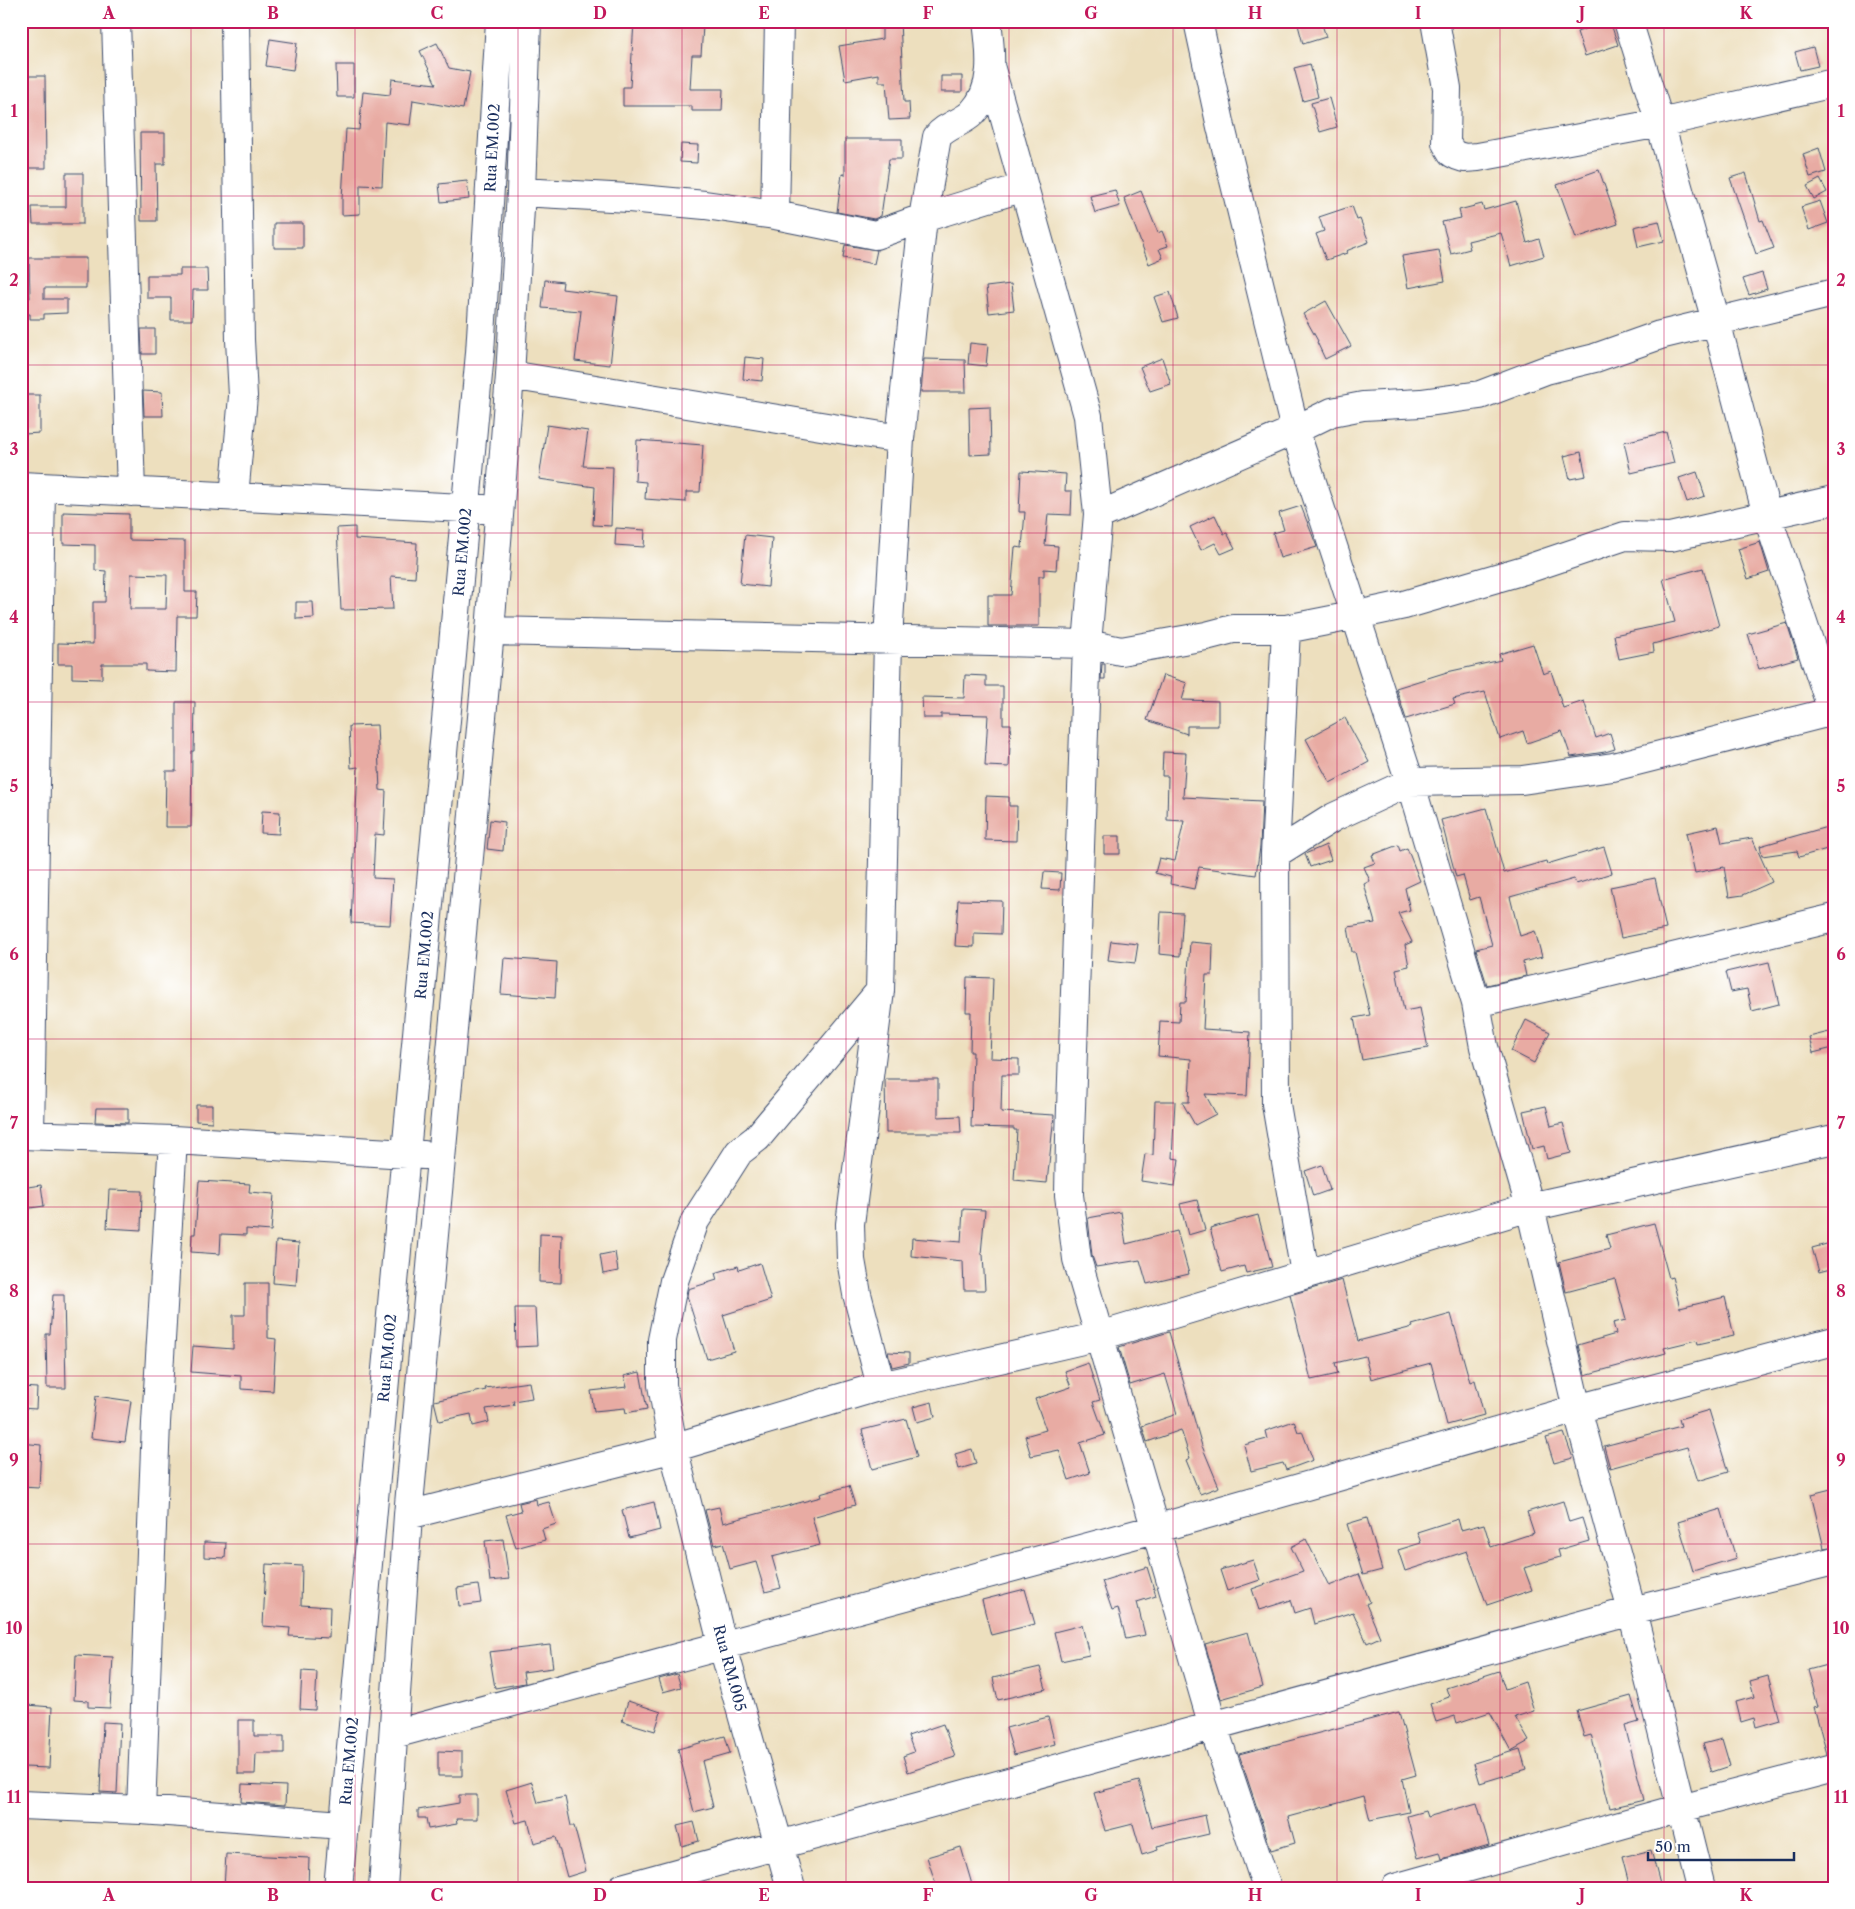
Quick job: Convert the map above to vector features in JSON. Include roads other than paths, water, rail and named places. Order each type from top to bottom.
[{"type":"street","points":[[116,21],[131,492]]},
{"type":"street","points":[[234,21],[243,396],[234,497]]},
{"type":"street","name":"Rua EM.002","points":[[338,1888],[480,353],[500,21]]},
{"type":"street","name":"Rua EM.002","points":[[383,1888],[408,1515],[490,631],[510,375],[521,192],[526,21]]},
{"type":"street","points":[[775,215],[779,21]]},
{"type":"street","points":[[987,21],[991,69],[1088,416],[1098,514],[1087,644],[1070,1137],[1069,1195],[1077,1259],[1213,1726],[1267,1888]]},
{"type":"street","points":[[1435,21],[1447,88],[1446,143],[1452,153],[1464,158],[1478,157],[1660,122],[1834,83]]},
{"type":"street","points":[[1275,854],[1334,817],[1410,782],[1522,780],[1613,766],[1833,713],[1767,515],[1716,321],[1660,122],[1628,21]]},
{"type":"street","points":[[1205,23],[1225,146],[1296,430],[1410,782],[1476,1003],[1484,1047],[1530,1207],[1577,1409],[1632,1611],[1701,1888]]},
{"type":"street","points":[[881,1386],[857,1294],[851,1260],[850,1224],[880,991],[888,640],[900,439],[923,218],[937,137],[972,112],[986,92],[991,69]]},
{"type":"street","points":[[521,192],[629,198],[705,205],[775,215],[875,236],[923,218],[1024,187]]},
{"type":"street","points":[[1098,514],[1107,512],[1296,430],[1315,419],[1340,410],[1363,406],[1421,403],[1480,395],[1546,370],[1595,358],[1660,335],[1834,293]]},
{"type":"street","points":[[510,375],[900,439]]},
{"type":"street","points":[[441,1155],[406,1155],[173,1140],[26,1135],[31,487],[499,510]]},
{"type":"street","points":[[490,631],[1087,644],[1121,651],[1206,636],[1233,629],[1286,629],[1404,606],[1524,570],[1625,536],[1670,537],[1834,500]]},
{"type":"street","points":[[1286,629],[1275,854],[1276,1104],[1305,1274]]},
{"type":"street","points":[[1476,1003],[1834,918]]},
{"type":"street","name":"Rua RM.005","points":[[791,1888],[723,1647],[673,1447],[662,1385],[662,1340],[674,1281],[694,1221],[740,1152],[757,1138],[880,991]]},
{"type":"street","points":[[408,1515],[673,1447],[881,1386],[1100,1336],[1530,1207],[1834,1139]]},
{"type":"street","points":[[141,1810],[156,1423],[173,1140]]},
{"type":"street","points":[[394,1734],[723,1647],[1155,1529],[1577,1409],[1834,1341]]},
{"type":"street","points":[[622,1888],[1632,1611],[1834,1561]]},
{"type":"street","points":[[1395,1888],[1681,1808],[1834,1768]]},
{"type":"street","points":[[21,1805],[141,1810],[343,1825]]}]
